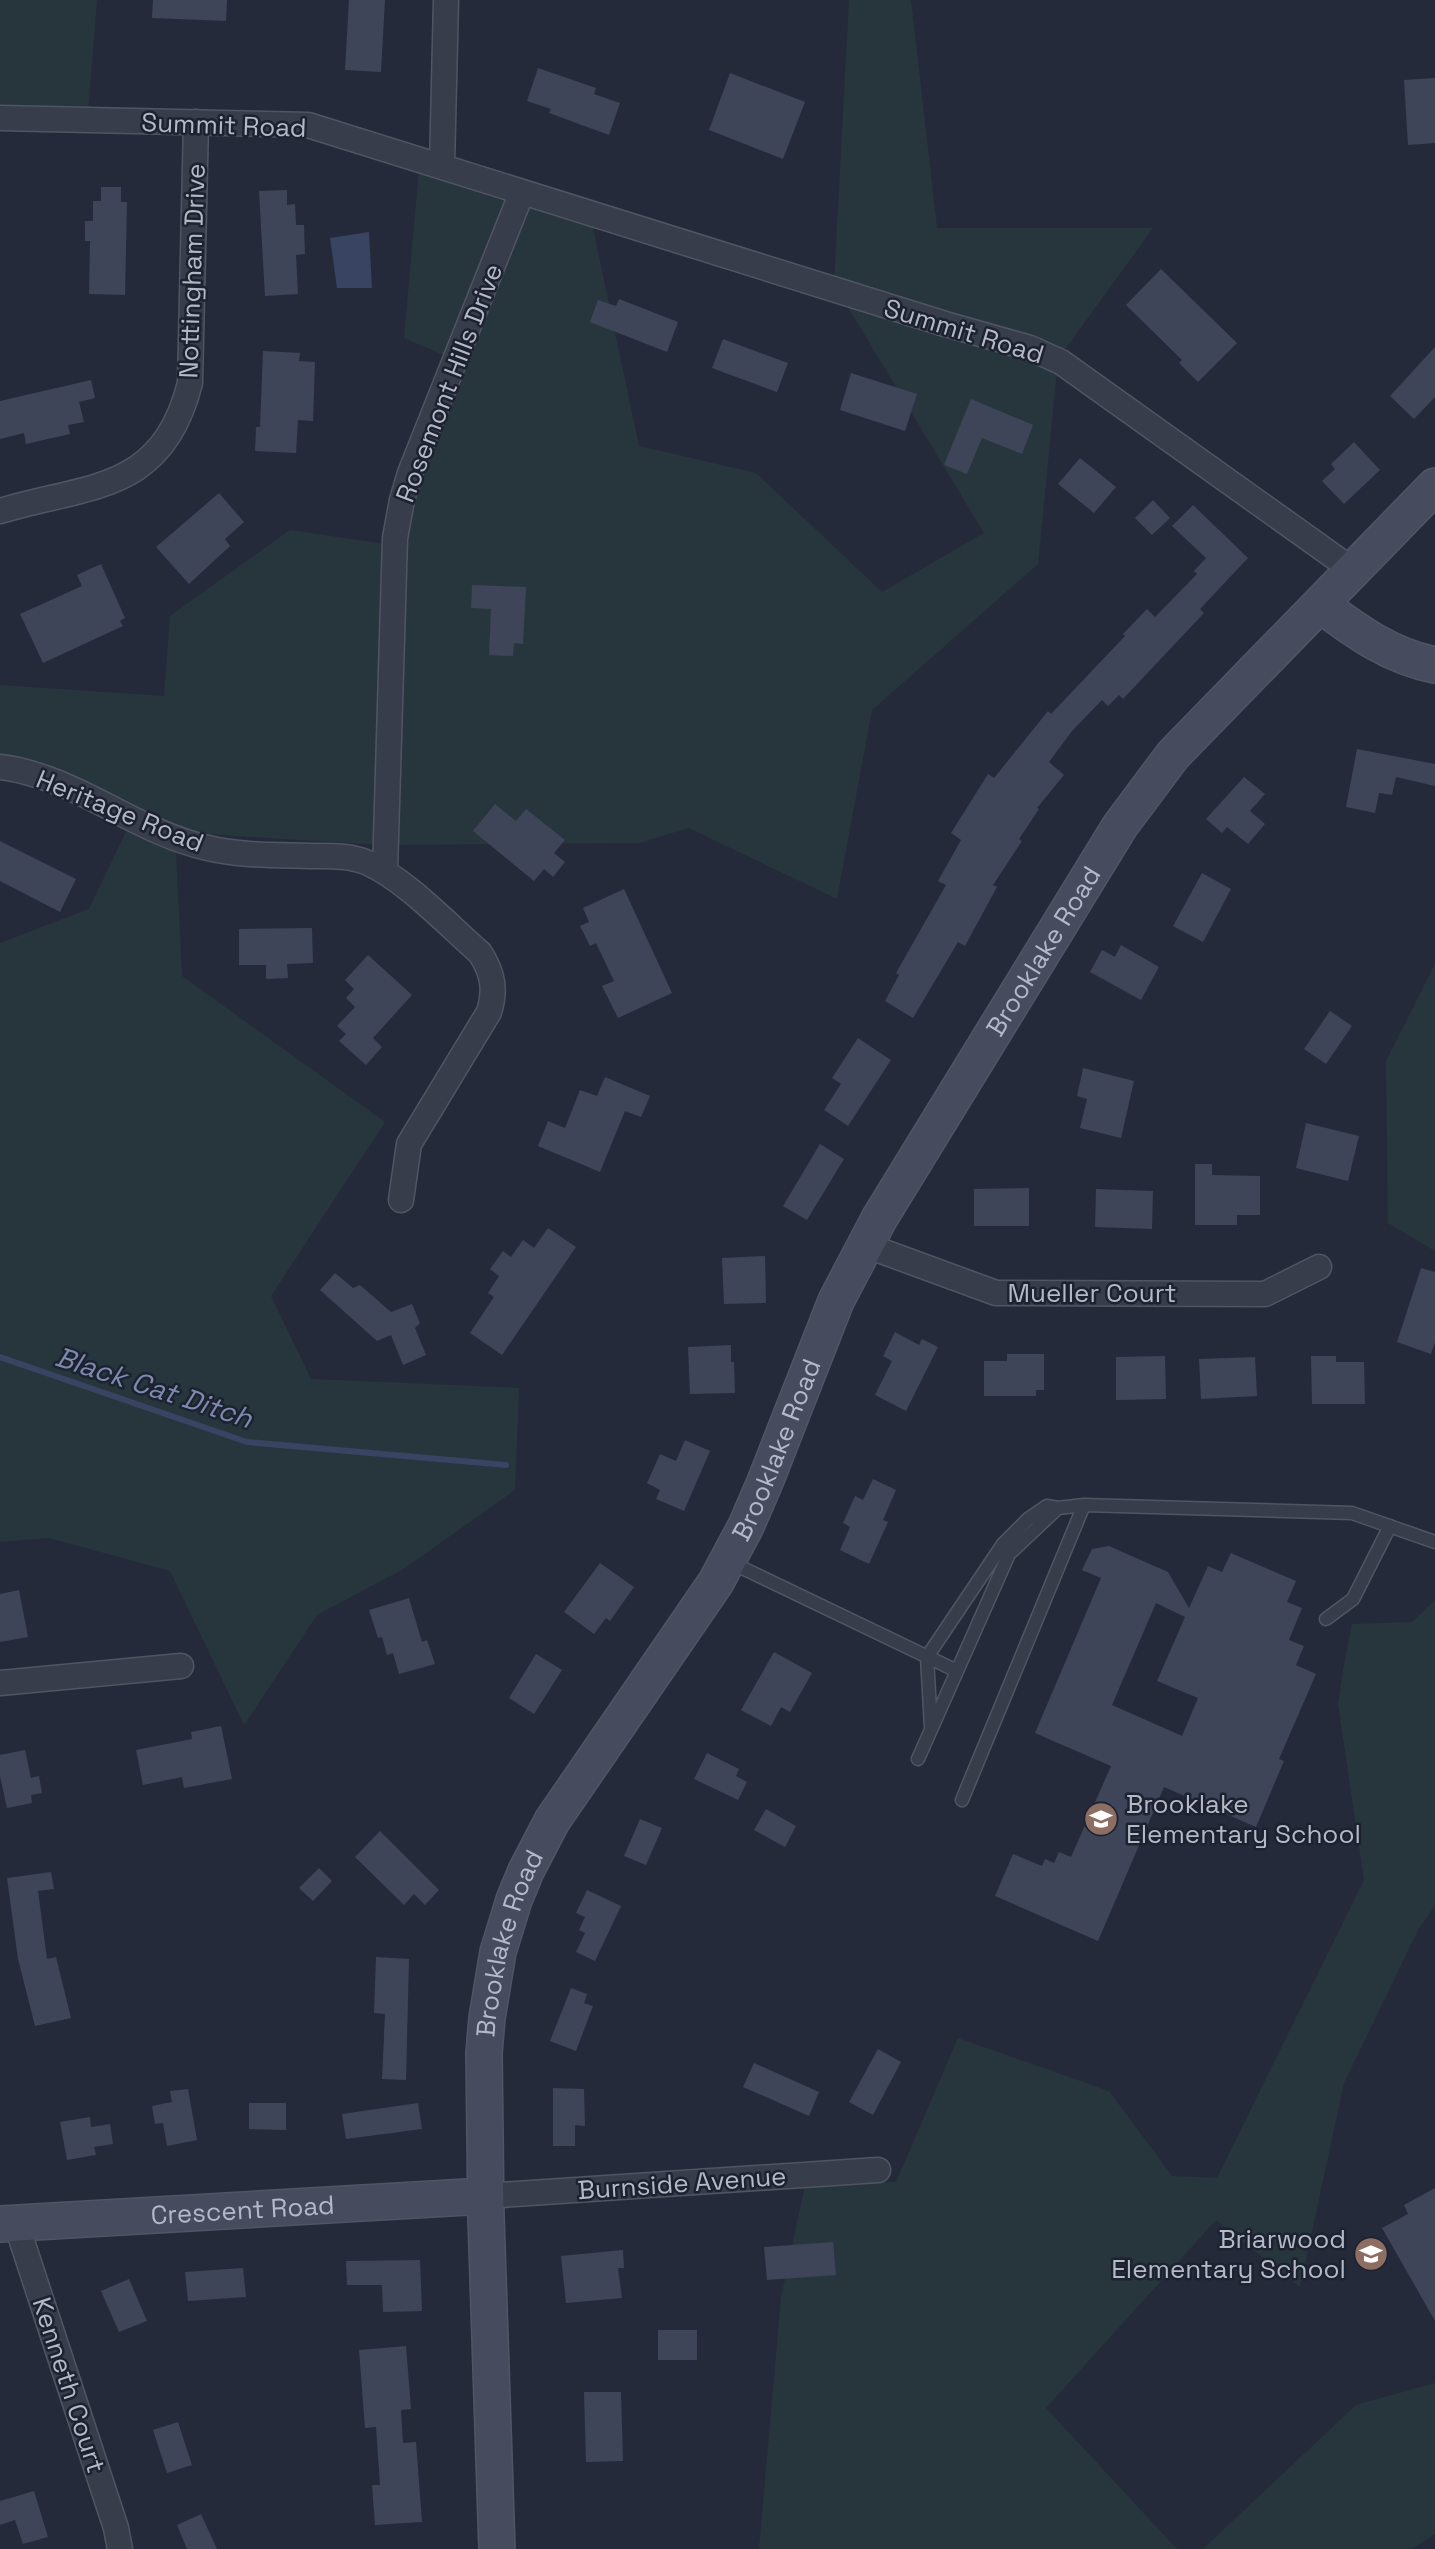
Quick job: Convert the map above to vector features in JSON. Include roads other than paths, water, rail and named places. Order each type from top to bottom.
[{"type":"street","points":[[446,0],[442,166],[522,192]]},
{"type":"street","name":"Summit Road","points":[[0,118],[308,125],[442,166]]},
{"type":"street","name":"Nottingham Drive","points":[[0,510],[94,489],[117,480],[138,468],[156,452],[174,428],[190,383],[196,122]]},
{"type":"street","name":"Summit Road","points":[[522,192],[1030,348],[1061,362],[1354,571]]},
{"type":"street","name":"Rosemont Hills Drive","points":[[384,871],[396,538],[402,499],[522,192]]},
{"type":"street","name":"Brooklake Road","points":[[497,2549],[483,2126],[486,2018],[498,1952],[514,1900],[538,1845],[716,1582],[746,1526],[765,1482],[822,1334],[879,1219],[1120,826],[1173,755],[1435,486]]},
{"type":"street","points":[[1321,606],[1379,646],[1435,665]]},
{"type":"street","name":"Heritage Road","points":[[0,767],[48,778],[178,839],[208,848],[241,854],[341,856],[365,862],[384,871],[480,953],[488,965],[493,984],[489,1012],[409,1144],[401,1200]]},
{"type":"street","name":"Mueller Court","points":[[866,1245],[996,1293],[1265,1294],[1320,1267]]},
{"type":"street","points":[[0,1683],[181,1666]]},
{"type":"street","name":"Burnside Avenue","points":[[485,2196],[878,2170]]},
{"type":"street","name":"Crescent Road","points":[[4,2221],[485,2196]]},
{"type":"street","name":"Kenneth Court","points":[[4,2221],[116,2528],[120,2549]]},
{"type":"lane","points":[[962,1800],[1084,1505]]},
{"type":"lane","points":[[931,1728],[927,1657],[1003,1544],[1028,1519],[1047,1506],[1352,1513],[1435,1542]]},
{"type":"lane","points":[[918,1759],[1010,1554],[1058,1508]]},
{"type":"lane","points":[[1326,1619],[1353,1599],[1390,1527]]},
{"type":"lane","points":[[727,1560],[957,1671]]},
{"type":"water","points":[[369,232],[372,288],[337,288],[330,238]]},
{"type":"waterway","name":"Black Cat Ditch","points":[[0,1357],[247,1442],[506,1465]]},
{"type":"place","name":"Brooklake Elementary School","points":[[1101,1819]]},
{"type":"place","name":"Briarwood Elementary School","points":[[1371,2254]]}]
